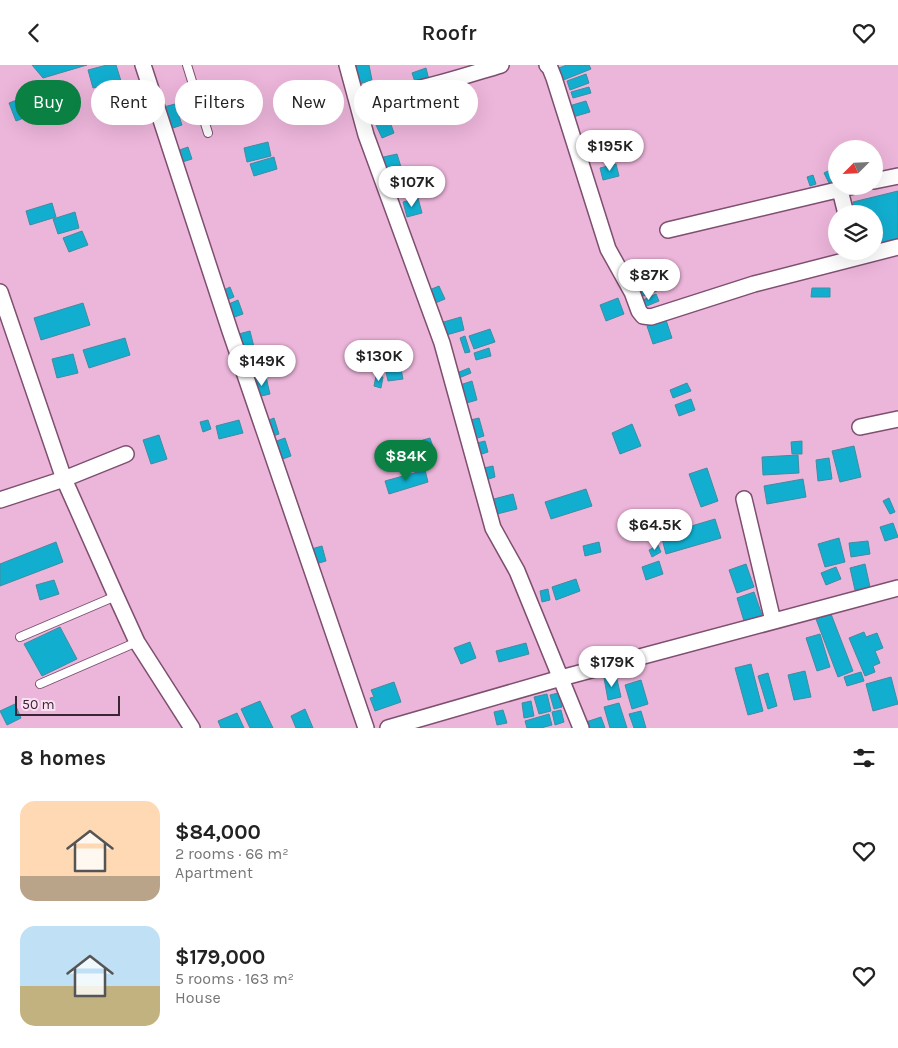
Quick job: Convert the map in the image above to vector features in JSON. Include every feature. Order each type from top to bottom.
[{"type":"street","points":[[143,65],[230,331],[366,728]]},
{"type":"street","points":[[347,65],[354,91]]},
{"type":"street","points":[[446,80],[501,65]]},
{"type":"street","points":[[547,65],[554,78],[608,249],[643,316],[651,317],[835,260]]},
{"type":"street","points":[[363,125],[442,343],[494,528],[516,571],[581,728]]},
{"type":"street","points":[[883,179],[898,176]]},
{"type":"street","points":[[668,231],[828,193]]},
{"type":"street","points":[[883,249],[898,247]]},
{"type":"street","points":[[0,292],[64,479],[138,642],[192,728]]},
{"type":"street","points":[[860,427],[898,419]]},
{"type":"street","points":[[0,500],[64,479],[126,454]]},
{"type":"street","points":[[744,499],[773,621]]},
{"type":"street","points":[[388,728],[561,678],[898,588]]},
{"type":"lane","points":[[187,65],[208,133]]},
{"type":"lane","points":[[20,637],[116,596]]},
{"type":"lane","points":[[40,684],[138,642]]},
{"type":"building","points":[[32,65],[87,65],[43,78]]},
{"type":"building","points":[[107,65],[116,65],[121,80],[91,81],[88,70]]},
{"type":"building","points":[[354,65],[369,65],[372,80],[358,80]]},
{"type":"building","points":[[567,65],[589,65],[591,69],[561,81],[556,69]]},
{"type":"building","points":[[426,68],[429,80],[414,80],[412,73]]},
{"type":"building","points":[[586,74],[589,83],[570,90],[567,81]]},
{"type":"building","points":[[589,87],[591,93],[573,98],[571,92]]},
{"type":"building","points":[[15,101],[15,118],[9,103]]},
{"type":"building","points":[[586,101],[590,112],[573,117],[569,106]]},
{"type":"building","points":[[175,104],[175,125],[182,125],[167,130],[165,107]]},
{"type":"building","points":[[376,125],[391,125],[394,133],[382,138]]},
{"type":"building","points":[[268,142],[271,156],[247,162],[244,148]]},
{"type":"building","points":[[188,147],[192,159],[179,163],[174,152]]},
{"type":"building","points":[[397,154],[401,167],[383,172],[379,158]]},
{"type":"building","points":[[274,157],[277,169],[254,176],[250,164]]},
{"type":"building","points":[[616,164],[619,176],[603,180],[600,168]]},
{"type":"building","points":[[828,171],[828,181],[824,173]]},
{"type":"building","points":[[813,175],[816,184],[810,186],[807,177]]},
{"type":"building","points":[[898,191],[898,242],[883,246],[883,205],[854,205],[853,202]]},
{"type":"building","points":[[418,198],[422,213],[407,217],[403,202]]},
{"type":"building","points":[[52,203],[56,217],[30,225],[26,211]]},
{"type":"building","points":[[75,212],[79,228],[58,234],[53,219]]},
{"type":"building","points":[[82,231],[88,245],[69,252],[63,238]]},
{"type":"building","points":[[650,271],[657,291],[640,297],[633,277]]},
{"type":"building","points":[[439,286],[445,299],[433,304],[427,291]]},
{"type":"building","points":[[230,287],[234,297],[224,301],[220,292]]},
{"type":"building","points":[[812,288],[830,288],[830,297],[811,297]]},
{"type":"building","points":[[656,294],[659,301],[642,308],[639,302]]},
{"type":"building","points":[[618,298],[624,314],[606,321],[600,305]]},
{"type":"building","points":[[238,300],[243,314],[229,319],[224,306]]},
{"type":"building","points":[[83,303],[90,325],[41,340],[34,318]]},
{"type":"building","points":[[461,317],[464,330],[443,336],[440,323]]},
{"type":"building","points":[[666,320],[672,338],[653,344],[647,326]]},
{"type":"building","points":[[490,329],[495,342],[474,349],[469,336]]},
{"type":"building","points":[[250,331],[255,351],[240,355],[235,335]]},
{"type":"building","points":[[465,336],[470,352],[465,353],[460,338]]},
{"type":"building","points":[[125,338],[130,355],[89,368],[83,350]]},
{"type":"building","points":[[489,348],[491,356],[476,360],[474,353]]},
{"type":"building","points":[[73,354],[78,373],[57,378],[52,359]]},
{"type":"building","points":[[469,368],[471,373],[454,380],[452,375]]},
{"type":"building","points":[[401,369],[403,379],[388,381],[386,372]]},
{"type":"building","points":[[376,376],[383,377],[381,388],[374,386]]},
{"type":"building","points":[[266,377],[270,394],[257,397],[253,380]]},
{"type":"building","points":[[472,381],[477,400],[463,404],[457,386]]},
{"type":"building","points":[[687,383],[691,391],[673,398],[670,390]]},
{"type":"building","points":[[691,399],[695,410],[679,416],[675,405]]},
{"type":"building","points":[[274,418],[279,434],[270,437],[264,422]]},
{"type":"building","points":[[479,418],[484,436],[471,440],[466,421]]},
{"type":"building","points":[[208,420],[211,429],[203,432],[200,422]]},
{"type":"building","points":[[239,420],[243,433],[219,439],[216,426]]},
{"type":"building","points":[[632,424],[641,446],[620,454],[612,433]]},
{"type":"building","points":[[159,435],[167,459],[151,464],[143,440]]},
{"type":"building","points":[[285,438],[291,456],[277,461],[271,443]]},
{"type":"building","points":[[430,438],[436,456],[408,465],[403,446]]},
{"type":"building","points":[[485,441],[488,452],[476,456],[473,444]]},
{"type":"building","points":[[802,441],[802,454],[792,454],[791,442]]},
{"type":"building","points":[[854,446],[861,477],[840,482],[832,451]]},
{"type":"building","points":[[798,455],[799,473],[763,475],[762,457]]},
{"type":"building","points":[[829,458],[832,479],[818,481],[816,460]]},
{"type":"building","points":[[493,466],[495,477],[482,481],[479,469]]},
{"type":"building","points":[[707,468],[718,501],[701,507],[689,474]]},
{"type":"building","points":[[425,470],[428,482],[389,494],[385,481]]},
{"type":"building","points":[[803,479],[806,497],[767,504],[764,486]]},
{"type":"building","points":[[586,489],[592,506],[551,519],[545,502]]},
{"type":"building","points":[[513,494],[517,509],[493,515],[490,500]]},
{"type":"building","points":[[889,498],[895,512],[890,514],[883,501]]},
{"type":"building","points":[[715,519],[721,538],[666,554],[661,535]]},
{"type":"building","points":[[893,523],[898,537],[885,541],[880,527]]},
{"type":"building","points":[[839,538],[845,562],[825,567],[818,544]]},
{"type":"building","points":[[868,541],[870,554],[851,557],[849,543]]},
{"type":"building","points":[[56,542],[63,562],[0,586],[0,564]]},
{"type":"building","points":[[599,542],[601,552],[585,556],[583,546]]},
{"type":"building","points":[[658,545],[661,552],[652,557],[649,550]]},
{"type":"building","points":[[322,546],[326,561],[312,565],[308,550]]},
{"type":"building","points":[[659,561],[663,574],[646,580],[642,567]]},
{"type":"building","points":[[746,564],[754,587],[737,593],[729,570]]},
{"type":"building","points":[[865,564],[870,587],[855,590],[850,568]]},
{"type":"building","points":[[836,567],[841,579],[826,585],[821,573]]},
{"type":"building","points":[[576,579],[580,591],[556,600],[552,587]]},
{"type":"building","points":[[54,580],[59,594],[40,600],[36,585]]},
{"type":"building","points":[[548,589],[550,600],[542,602],[540,591]]},
{"type":"building","points":[[754,592],[762,615],[744,621],[737,598]]},
{"type":"building","points":[[831,614],[853,671],[838,677],[816,619]]},
{"type":"building","points":[[60,627],[77,659],[42,676],[24,644]]},
{"type":"building","points":[[864,632],[866,637],[877,633],[883,648],[875,651],[880,663],[873,666],[875,672],[865,676],[849,638]]},
{"type":"building","points":[[820,634],[830,667],[817,671],[806,638]]},
{"type":"building","points":[[470,642],[476,658],[461,664],[454,648]]},
{"type":"building","points":[[526,643],[529,654],[499,662],[496,651]]},
{"type":"building","points":[[751,664],[763,711],[748,715],[735,668]]},
{"type":"building","points":[[805,671],[811,697],[794,700],[788,675]]},
{"type":"building","points":[[861,672],[864,681],[847,686],[844,677]]},
{"type":"building","points":[[768,673],[777,706],[768,709],[758,676]]},
{"type":"building","points":[[616,675],[621,697],[608,700],[604,678]]},
{"type":"building","points":[[891,677],[898,704],[873,711],[866,684]]},
{"type":"building","points":[[641,680],[648,704],[632,709],[625,685]]},
{"type":"building","points":[[394,682],[401,702],[375,711],[370,698],[374,697],[371,690]]},
{"type":"building","points":[[558,693],[562,707],[554,709],[550,695]]},
{"type":"building","points":[[547,694],[551,711],[539,714],[534,697]]},
{"type":"building","points":[[260,701],[273,728],[250,728],[241,709]]},
{"type":"building","points":[[531,701],[534,716],[524,718],[522,703]]},
{"type":"building","points":[[619,703],[627,728],[610,728],[604,707]]},
{"type":"building","points":[[15,704],[21,718],[7,725],[0,711]]},
{"type":"building","points":[[305,709],[313,728],[296,728],[291,716]]},
{"type":"building","points":[[503,710],[507,723],[497,725],[494,712]]},
{"type":"building","points":[[561,710],[564,722],[555,725],[552,712]]},
{"type":"building","points":[[641,711],[646,728],[634,728],[629,714]]},
{"type":"building","points":[[237,713],[244,728],[221,728],[218,721]]},
{"type":"building","points":[[549,714],[552,725],[541,728],[527,728],[525,721]]},
{"type":"building","points":[[601,717],[605,728],[585,728],[583,723]]}]
